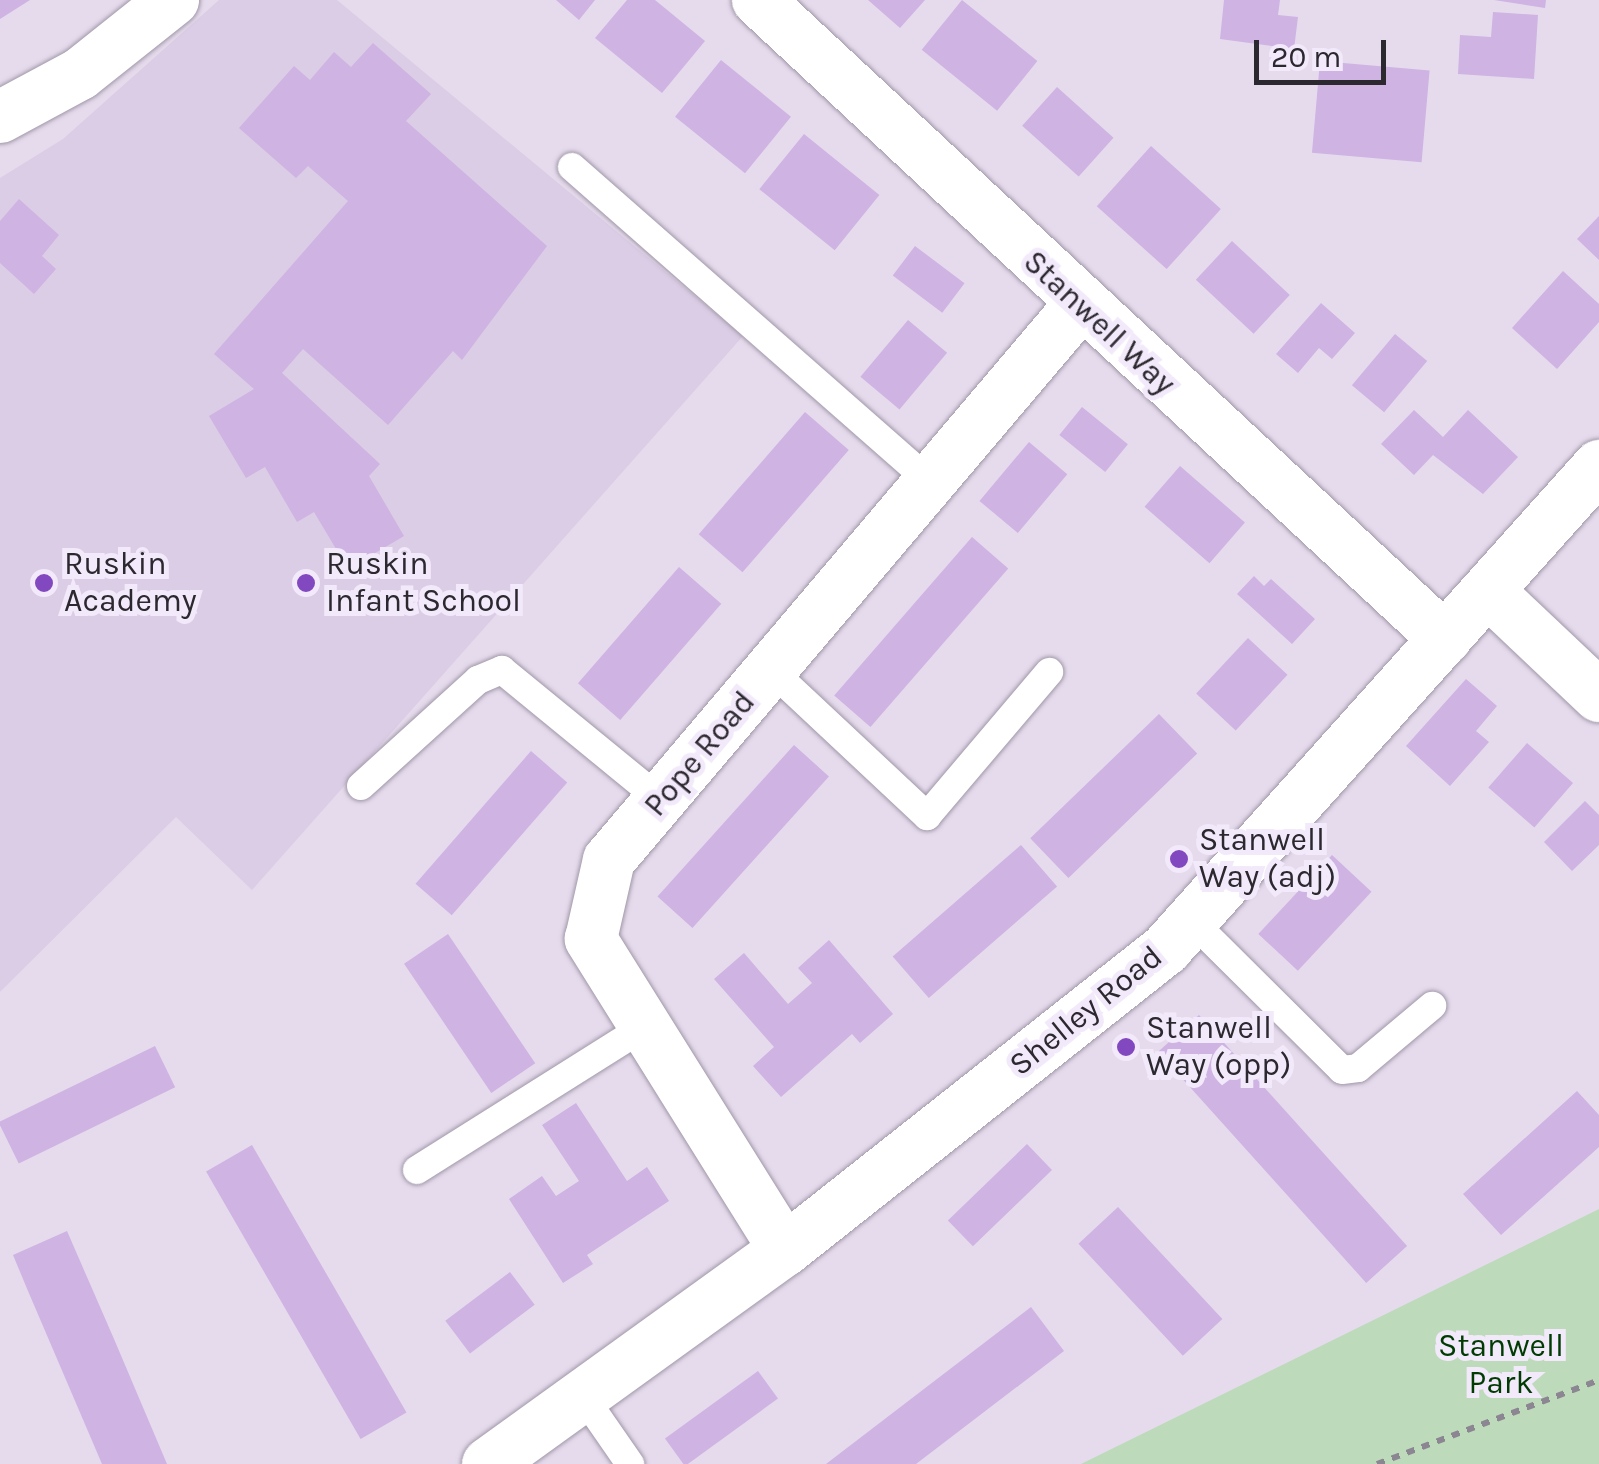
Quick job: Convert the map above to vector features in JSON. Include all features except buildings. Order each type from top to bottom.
[{"type":"street","points":[[0,117],[80,74],[173,0]]},
{"type":"street","name":"Stanwell Way","points":[[758,0],[1079,306],[1446,639]]},
{"type":"street","name":"Pope Road","points":[[786,1250],[591,939],[610,860],[1079,306]]},
{"type":"street","name":"Shelley Road","points":[[488,1464],[786,1250],[1192,921],[1599,466]]},
{"type":"street","points":[[1488,591],[1599,696]]},
{"type":"lane","points":[[572,167],[930,482]]},
{"type":"lane","points":[[361,786],[478,680],[502,670],[661,800]]},
{"type":"lane","points":[[771,670],[926,816],[1049,672]]},
{"type":"lane","points":[[1192,921],[1342,1070],[1358,1068],[1432,1006]]},
{"type":"lane","points":[[416,1170],[646,1026]]},
{"type":"lane","points":[[583,1396],[630,1464]]},
{"type":"path","points":[[1377,1464],[1599,1380]]},
{"type":"shaded area","name":"Ruskin Infant School","points":[[219,0],[337,0],[743,336],[252,890],[176,817],[0,992],[0,178],[63,139]]},
{"type":"green space","name":"Stanwell Park","points":[[1599,1209],[1599,1464],[1081,1464]]},
{"type":"place","name":"Ruskin Academy","points":[[44,583]]},
{"type":"place","name":"Ruskin Infant School","points":[[306,583]]},
{"type":"place","name":"Stanwell Way (adj)","points":[[1179,859]]},
{"type":"place","name":"Stanwell Way (opp)","points":[[1126,1047]]}]
